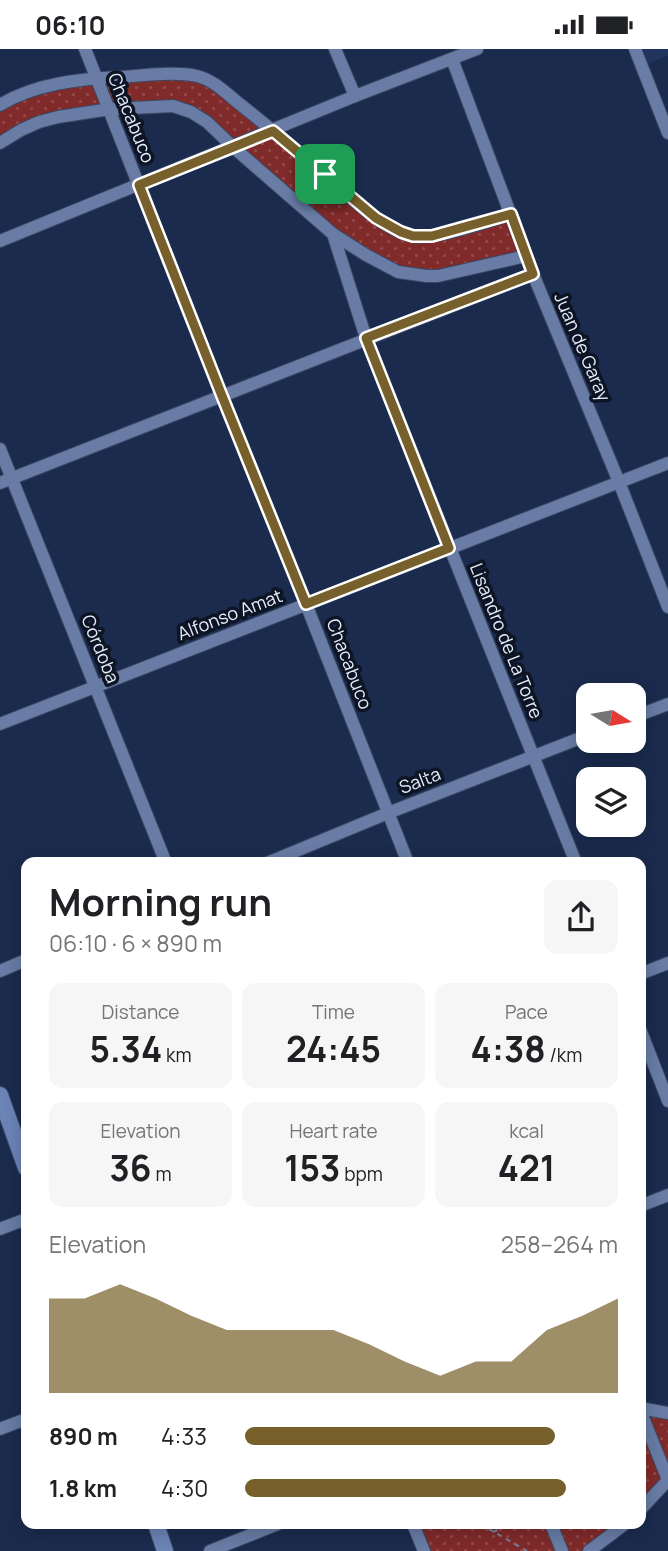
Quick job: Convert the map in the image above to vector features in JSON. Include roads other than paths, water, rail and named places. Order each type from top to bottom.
[{"type":"main road","points":[[0,1095],[21,1154]]},
{"type":"main road","points":[[158,1529],[165,1551]]},
{"type":"street","name":"Chacabuco","points":[[85,49],[406,857]]},
{"type":"street","points":[[335,49],[355,96]]},
{"type":"street","points":[[0,241],[477,49]]},
{"type":"street","points":[[635,49],[668,133]]},
{"type":"street","name":"Juan de Garay","points":[[452,59],[533,274],[668,607]]},
{"type":"street","points":[[0,105],[30,91],[97,78],[184,74],[200,77],[215,84],[376,218],[401,232],[413,236],[432,236],[511,214]]},
{"type":"street","points":[[0,143],[21,130],[58,117],[110,109],[173,106],[191,112],[207,123],[333,234],[386,267],[410,275],[438,276],[526,256]]},
{"type":"street","name":"Lisandro de La Torre","points":[[333,234],[366,338],[574,857]]},
{"type":"street","points":[[6,481],[533,274]]},
{"type":"street","name":"Córdoba","points":[[0,449],[6,481],[96,686],[164,857]]},
{"type":"street","name":"Alfonso Amat","points":[[0,724],[668,463]]},
{"type":"street","points":[[646,712],[668,704]]},
{"type":"street","name":"Salta","points":[[282,857],[576,740]]},
{"type":"street","points":[[0,971],[21,962]]},
{"type":"street","points":[[646,972],[668,963]]},
{"type":"street","points":[[646,1044],[668,1101]]},
{"type":"street","points":[[646,1204],[668,1195]]},
{"type":"street","points":[[0,1229],[21,1221]]},
{"type":"street","points":[[646,1410],[668,1413]]},
{"type":"street","points":[[0,1429],[21,1421]]},
{"type":"street","points":[[646,1424],[668,1480],[646,1504]]},
{"type":"street","points":[[210,1551],[265,1529]]},
{"type":"street","points":[[415,1529],[424,1551]]},
{"type":"street","points":[[553,1529],[562,1551]]},
{"type":"street","points":[[589,1551],[618,1529]]}]
